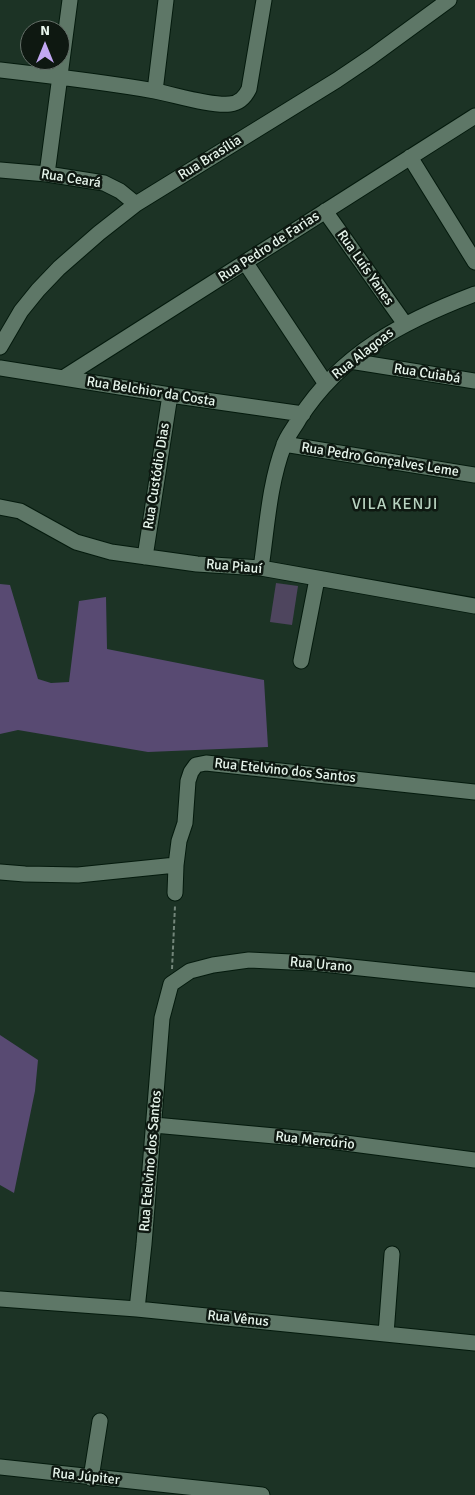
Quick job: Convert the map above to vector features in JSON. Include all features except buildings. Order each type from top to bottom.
[{"type":"street","points":[[47,174],[70,0]]},
{"type":"street","points":[[155,91],[166,0]]},
{"type":"street","points":[[0,70],[155,91],[212,103],[232,104],[240,102],[249,89],[264,0]]},
{"type":"street","name":"Rua Brasília","points":[[0,347],[21,311],[38,290],[59,268],[136,204],[337,80],[449,0]]},
{"type":"street","name":"Rua Pedro de Farias","points":[[64,378],[475,116]]},
{"type":"street","points":[[410,157],[475,262]]},
{"type":"street","name":"Rua Ceará","points":[[0,170],[47,174],[104,183],[120,191],[136,204]]},
{"type":"street","name":"Rua Luís Yanes","points":[[325,212],[405,324]]},
{"type":"street","points":[[245,262],[326,384]]},
{"type":"street","name":"Rua Alagoas","points":[[261,568],[275,474],[284,444],[302,414],[326,384],[350,361],[388,334],[405,324],[475,294]]},
{"type":"street","name":"Rua Cuiabá","points":[[350,361],[475,381]]},
{"type":"street","name":"Rua Belchior da Costa","points":[[0,368],[170,396],[302,414]]},
{"type":"street","name":"Rua Custódio Dias","points":[[145,557],[170,396]]},
{"type":"street","name":"Rua Pedro Gonçalves Leme","points":[[284,444],[475,476]]},
{"type":"street","name":"Rua Piauí","points":[[0,507],[20,510],[76,542],[111,552],[197,564],[261,568],[475,606]]},
{"type":"street","points":[[301,661],[317,579]]},
{"type":"street","name":"Rua Etelvino dos Santos","points":[[175,893],[178,842],[185,823],[188,781],[196,765],[206,763],[475,792]]},
{"type":"street","points":[[0,872],[78,875],[176,865]]},
{"type":"street","name":"Rua Urano","points":[[171,984],[190,971],[213,965],[249,960],[313,963],[475,980]]},
{"type":"street","name":"Rua Etelvino dos Santos","points":[[137,1309],[162,1018],[171,984]]},
{"type":"street","name":"Rua Mercúrio","points":[[154,1126],[330,1142],[475,1160]]},
{"type":"street","points":[[386,1334],[392,1254]]},
{"type":"street","name":"Rua Vênus","points":[[0,1299],[137,1309],[475,1343]]},
{"type":"street","points":[[91,1478],[100,1421]]},
{"type":"street","name":"Rua Júpiter","points":[[0,1467],[260,1495]]},
{"type":"street","points":[[110,1495],[111,1480]]},
{"type":"path","points":[[171,984],[175,893]]},
{"type":"shaded area","points":[[276,583],[298,586],[292,625],[270,622]]},
{"type":"shaded area","points":[[0,584],[10,585],[38,679],[51,683],[69,682],[79,601],[106,597],[107,649],[264,680],[268,747],[148,752],[18,730],[0,734]]},
{"type":"shaded area","points":[[0,1035],[38,1060],[35,1091],[14,1193],[0,1185]]},
{"type":"district","name":"VILA KENJI","points":[[395,505]]}]
